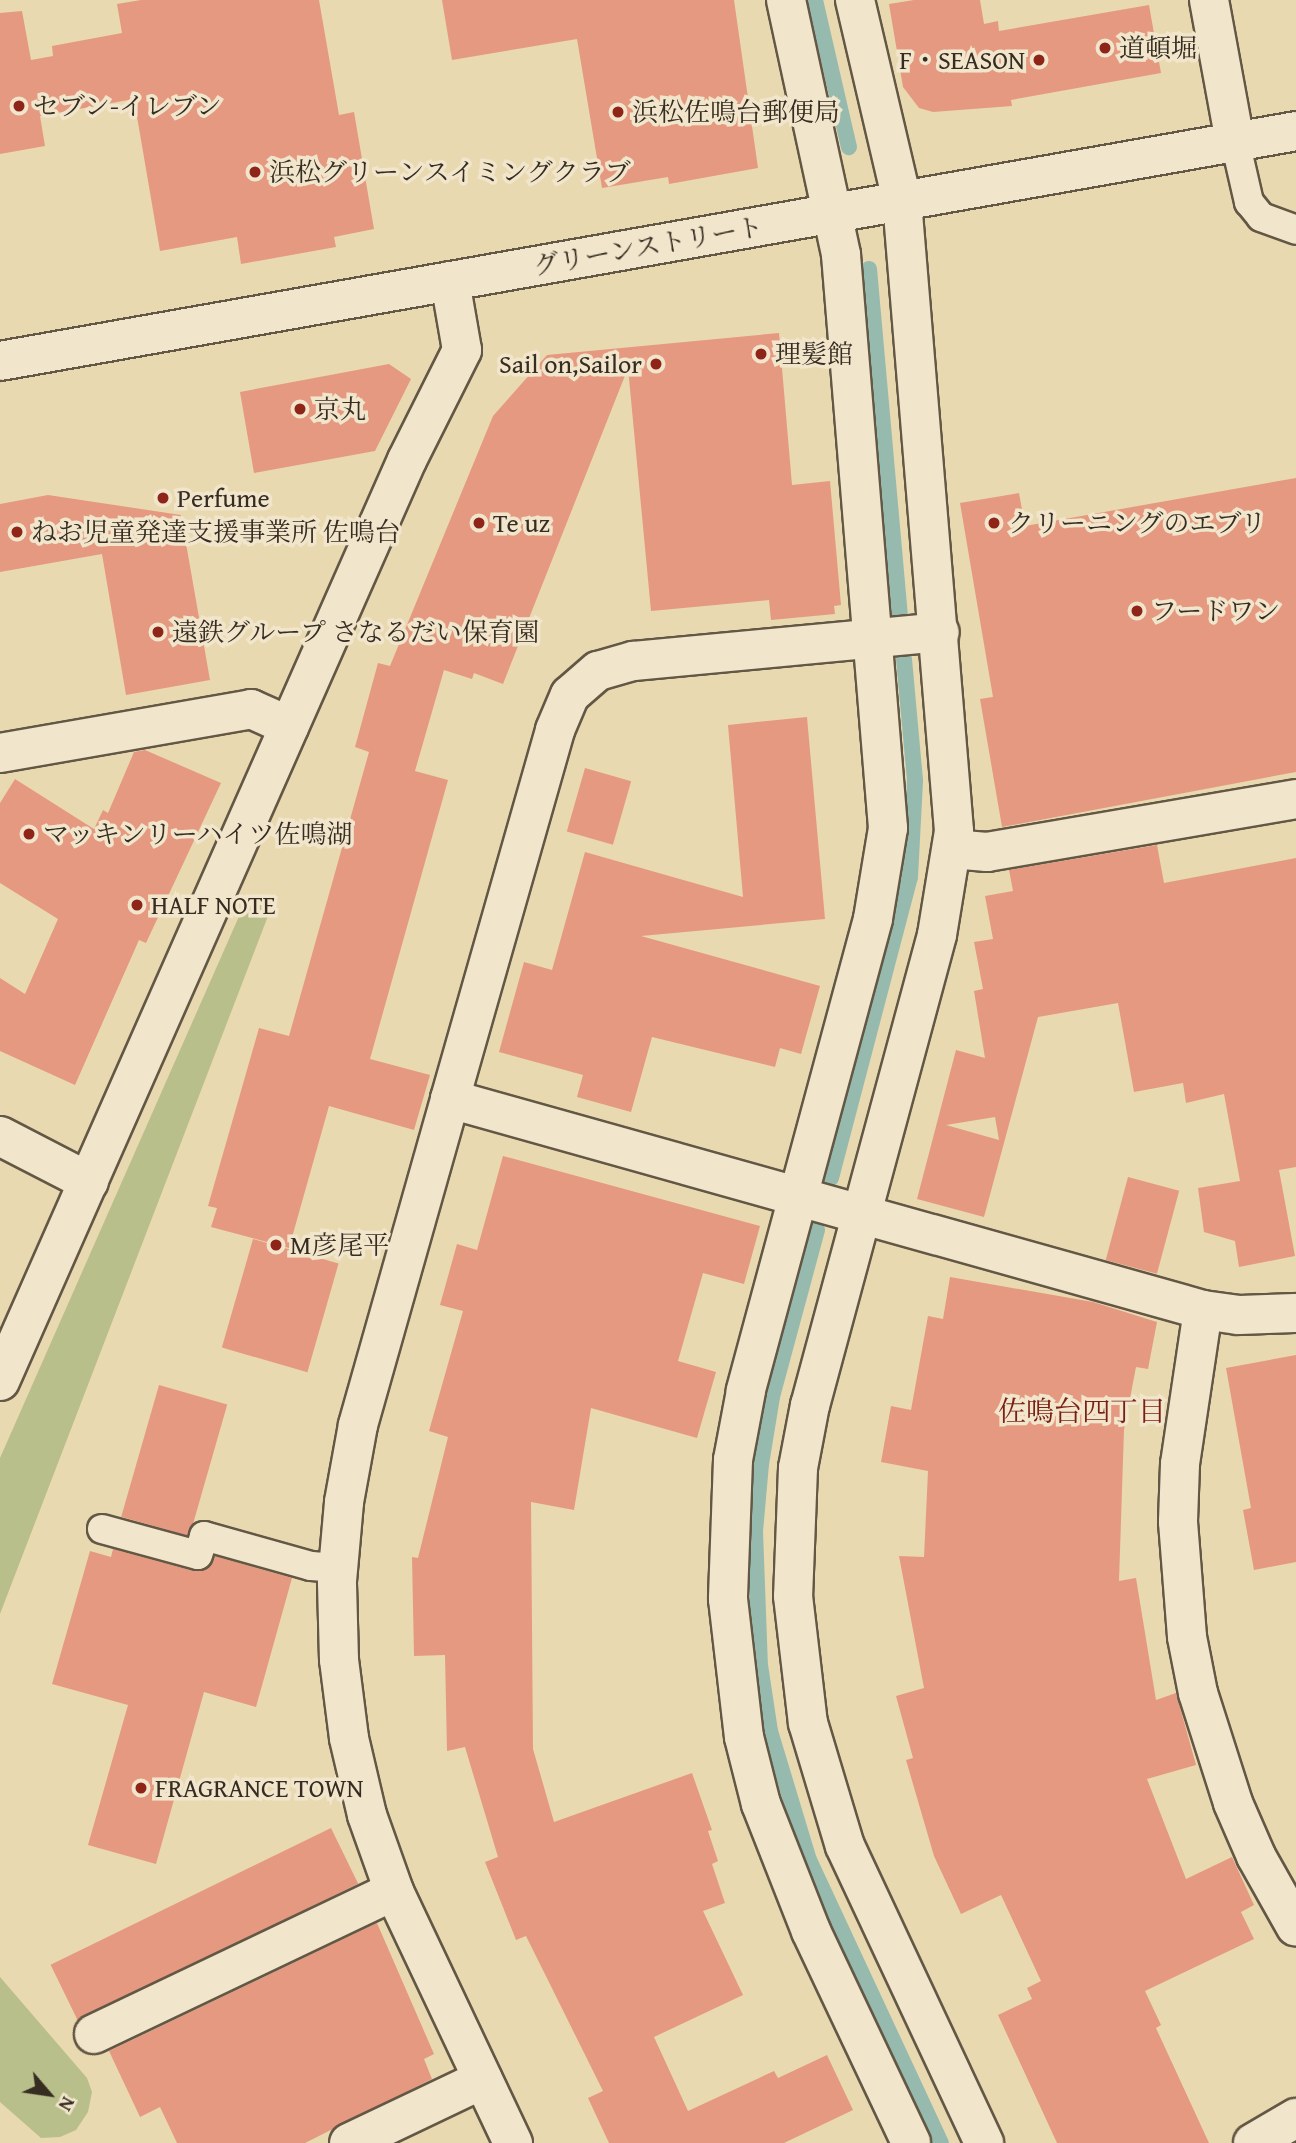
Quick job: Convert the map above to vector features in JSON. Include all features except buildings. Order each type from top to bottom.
[{"type":"street","points":[[786,0],[834,213],[888,782],[884,873],[746,1391],[733,1460],[727,1529],[733,1668],[744,1737],[784,1869],[911,2143]]},
{"type":"street","points":[[855,0],[902,201],[953,778],[952,849],[937,934],[810,1405],[798,1468],[793,1583],[797,1660],[821,1773],[845,1846],[984,2143]]},
{"type":"street","points":[[1209,0],[1235,141]]},
{"type":"street","name":"グリーンストリート","points":[[0,361],[1296,131]]},
{"type":"street","points":[[0,1381],[407,460],[462,349],[450,281]]},
{"type":"street","points":[[513,2143],[394,1891],[368,1815],[349,1738],[339,1660],[339,1568],[344,1502],[358,1425],[450,1099],[555,730],[570,695],[598,671],[634,661],[940,632]]},
{"type":"street","points":[[0,753],[251,709],[289,726]]},
{"type":"street","points":[[952,849],[987,852],[1296,799]]},
{"type":"street","points":[[450,1099],[1203,1310],[1238,1315],[1296,1313]]},
{"type":"street","points":[[0,1136],[89,1182]]},
{"type":"street","points":[[1203,1310],[1180,1464],[1178,1522],[1187,1637],[1198,1693],[1233,1803],[1296,1927]]},
{"type":"street","points":[[93,2035],[394,1891]]},
{"type":"street","points":[[349,2143],[483,2079]]},
{"type":"street","points":[[1253,2143],[1296,2118]]},
{"type":"lane","points":[[1235,141],[1249,202],[1261,217],[1296,230]]},
{"type":"lane","points":[[102,1529],[198,1555],[204,1536],[312,1566],[339,1568]]},
{"type":"green space","points":[[253,898],[262,899],[268,916],[0,1614],[0,1458],[244,905]]},
{"type":"green space","points":[[0,1977],[87,2078],[92,2092],[88,2112],[76,2130],[60,2137],[41,2138],[0,2102]]},
{"type":"waterway","points":[[815,0],[849,147]]},
{"type":"waterway","points":[[869,269],[900,613]]},
{"type":"waterway","points":[[831,1178],[910,877],[915,780],[904,659]]},
{"type":"waterway","points":[[817,1230],[772,1397],[761,1464],[755,1531],[760,1665],[770,1731],[809,1860],[941,2143]]},
{"type":"place","name":"道頓堀","points":[[1105,48]]},
{"type":"place","name":"F・SEASON","points":[[1039,60]]},
{"type":"place","name":"セブン-イレブン","points":[[19,106]]},
{"type":"place","name":"浜松佐鳴台郵便局","points":[[618,112]]},
{"type":"place","name":"浜松グリーンスイミングクラブ","points":[[255,172]]},
{"type":"place","name":"理髪館","points":[[761,354]]},
{"type":"place","name":"Sail on,Sailor","points":[[656,364]]},
{"type":"place","name":"京丸","points":[[300,409]]},
{"type":"place","name":"Perfume","points":[[163,498]]},
{"type":"place","name":"Te uz","points":[[479,523]]},
{"type":"place","name":"クリーニングのエブリ","points":[[994,523]]},
{"type":"place","name":"ねお児童発達支援事業所 佐鳴台","points":[[17,532]]},
{"type":"place","name":"フードワン","points":[[1137,611]]},
{"type":"place","name":"遠鉄グループ さなるだい保育園","points":[[158,632]]},
{"type":"place","name":"マッキンリーハイツ佐鳴湖","points":[[29,834]]},
{"type":"place","name":"HALF NOTE","points":[[137,905]]},
{"type":"place","name":"M彦尾平","points":[[276,1245]]},
{"type":"place","name":"FRAGRANCE TOWN","points":[[141,1788]]},
{"type":"district","name":"佐鳴台四丁目","points":[[1082,1411]]}]
